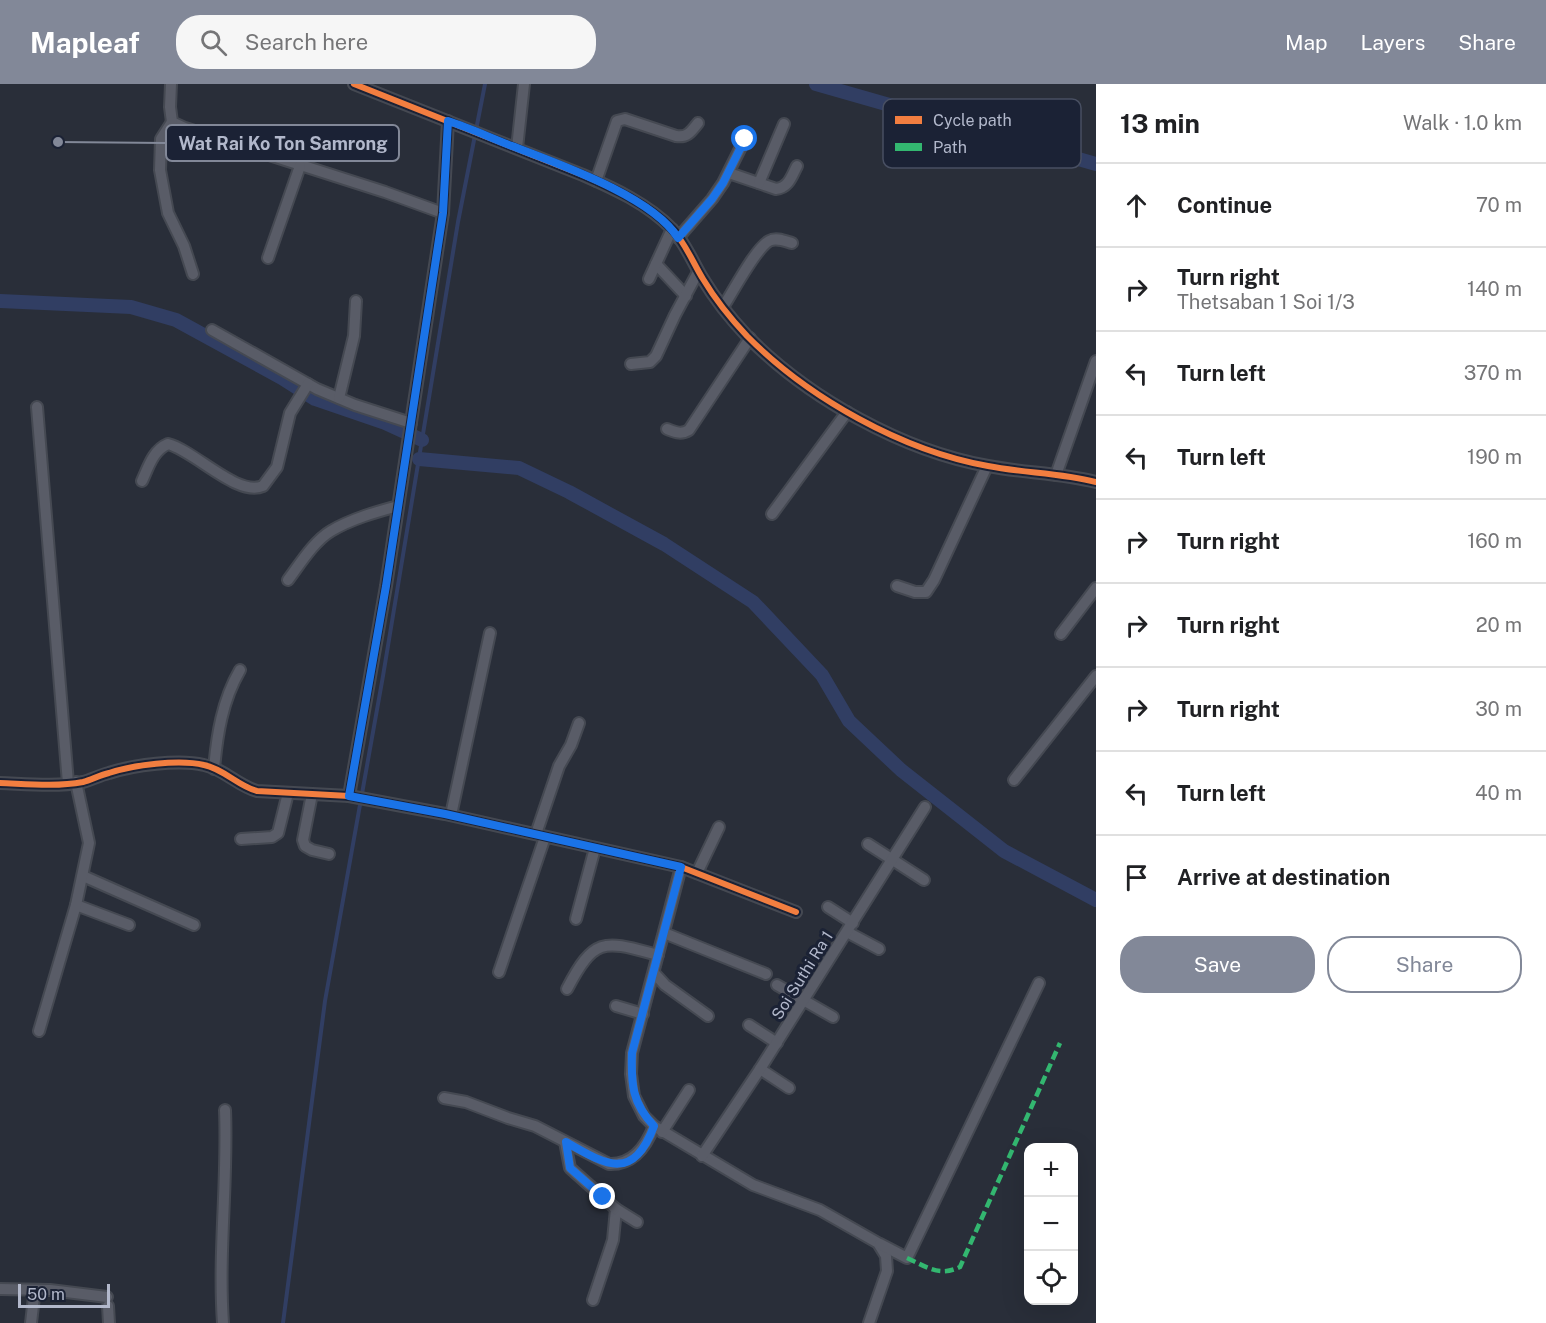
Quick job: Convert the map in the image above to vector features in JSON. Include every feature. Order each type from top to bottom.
[{"type":"street","points":[[171,84],[172,122],[161,139],[160,170],[168,213],[184,246],[193,274]]},
{"type":"street","points":[[354,84],[596,180],[653,213],[675,233],[698,272],[723,307],[763,352],[810,388],[847,412],[921,448],[987,466],[1096,482]]},
{"type":"street","points":[[517,148],[524,84]]},
{"type":"street","points":[[596,180],[617,121],[620,119],[625,118],[683,137],[691,133],[698,123]]},
{"type":"street","points":[[172,122],[443,213]]},
{"type":"street","points":[[350,796],[410,430],[443,213],[453,122]]},
{"type":"street","points":[[759,183],[784,124]]},
{"type":"street","points":[[649,279],[675,233],[712,199],[729,173],[745,139]]},
{"type":"street","points":[[729,173],[776,189],[783,189],[797,165]]},
{"type":"street","points":[[268,258],[300,166]]},
{"type":"street","points":[[723,307],[759,251],[770,240],[779,239],[792,243]]},
{"type":"street","points":[[656,264],[686,296]]},
{"type":"street","points":[[631,364],[650,362],[656,356],[698,272]]},
{"type":"street","points":[[339,398],[354,336],[356,302]]},
{"type":"street","points":[[212,330],[305,389],[339,398],[410,430]]},
{"type":"street","points":[[667,429],[678,433],[685,433],[689,430],[750,338]]},
{"type":"street","points":[[1056,476],[1096,361]]},
{"type":"street","points":[[142,481],[156,454],[168,444],[196,457],[238,484],[251,488],[263,486],[277,467],[290,413],[305,389]]},
{"type":"street","points":[[37,407],[72,783],[89,843],[76,905],[39,1030]]},
{"type":"street","points":[[772,514],[847,412]]},
{"type":"street","points":[[897,586],[915,592],[926,592],[934,580],[987,466]]},
{"type":"street","points":[[288,580],[301,562],[330,531],[398,506]]},
{"type":"street","points":[[1061,634],[1096,588]]},
{"type":"street","points":[[451,815],[490,633]]},
{"type":"street","points":[[214,769],[223,708],[240,670]]},
{"type":"street","points":[[1014,780],[1096,676]]},
{"type":"street","points":[[499,972],[560,766],[579,723]]},
{"type":"street","points":[[0,783],[72,783],[83,782],[110,772],[145,766],[182,763],[205,765],[257,792],[350,796],[367,799],[451,815],[681,867],[796,912]]},
{"type":"street","points":[[241,839],[272,837],[278,833],[288,793]]},
{"type":"street","points":[[312,794],[303,840],[305,846],[312,850],[329,854]]},
{"type":"street","name":"Soi Suthi Ra 1","points":[[702,1156],[777,1044],[925,807]]},
{"type":"street","points":[[697,873],[719,827]]},
{"type":"street","points":[[868,844],[924,880]]},
{"type":"street","points":[[576,919],[595,848]]},
{"type":"street","points":[[681,867],[632,1053],[631,1074],[634,1096],[644,1116],[658,1129],[753,1185],[820,1210],[907,1258],[1039,982]]},
{"type":"street","points":[[83,876],[194,925]]},
{"type":"street","points":[[76,905],[129,925]]},
{"type":"street","points":[[828,907],[850,928],[879,949]]},
{"type":"street","points":[[664,933],[766,974]]},
{"type":"street","points":[[567,989],[586,956],[604,945],[614,944],[658,955]]},
{"type":"street","points":[[654,973],[665,985],[708,1016]]},
{"type":"street","points":[[777,985],[833,1017]]},
{"type":"street","points":[[616,1006],[643,1014]]},
{"type":"street","points":[[749,1025],[777,1044]]},
{"type":"street","points":[[760,1069],[789,1088]]},
{"type":"street","points":[[444,1098],[466,1102],[535,1126],[595,1159],[619,1165],[629,1161],[638,1153],[689,1090]]},
{"type":"street","points":[[223,1323],[225,1110]]},
{"type":"street","points":[[566,1142],[570,1168],[616,1209],[637,1222]]},
{"type":"street","points":[[593,1300],[613,1240],[616,1209]]},
{"type":"street","points":[[869,1323],[887,1271],[886,1256],[878,1243]]},
{"type":"street","points":[[0,1289],[50,1290],[108,1301],[110,1323]]},
{"type":"street","points":[[31,1323],[33,1297]]},
{"type":"waterway","points":[[283,1323],[325,1001],[383,676],[458,222],[485,84]]},
{"type":"waterway","points":[[816,84],[883,103]]},
{"type":"waterway","points":[[1081,160],[1096,164]]},
{"type":"waterway","points":[[0,301],[131,307],[176,320],[282,378],[315,399],[385,423],[422,440]]},
{"type":"waterway","points":[[419,459],[519,468],[569,492],[664,544],[753,602],[822,675],[849,721],[901,770],[1004,851],[1096,900]]},
{"type":"marked path","points":[[907,1258],[939,1271],[960,1267],[1060,1043]]},
{"type":"cycle path","points":[[354,84],[583,175],[641,204],[677,234],[713,294],[747,336],[798,380],[858,419],[890,435],[956,459],[1096,482]]},
{"type":"cycle path","points":[[349,796],[386,586],[443,213],[448,121]]},
{"type":"cycle path","points":[[0,783],[73,784],[143,765],[194,763],[211,767],[257,791],[349,796],[445,814],[681,867],[796,912]]},
{"type":"place","name":"Wat Rai Ko Ton Samrong","points":[[58,142]]},
{"type":"route","points":[[603,1197],[570,1168],[566,1142],[595,1159],[619,1165],[629,1161],[638,1153],[648,1140],[654,1126],[644,1116],[634,1096],[631,1074],[632,1053],[681,867],[445,814],[349,796],[386,586],[443,213],[448,121],[608,185],[653,213],[672,229],[678,238],[723,183],[745,139]]}]
